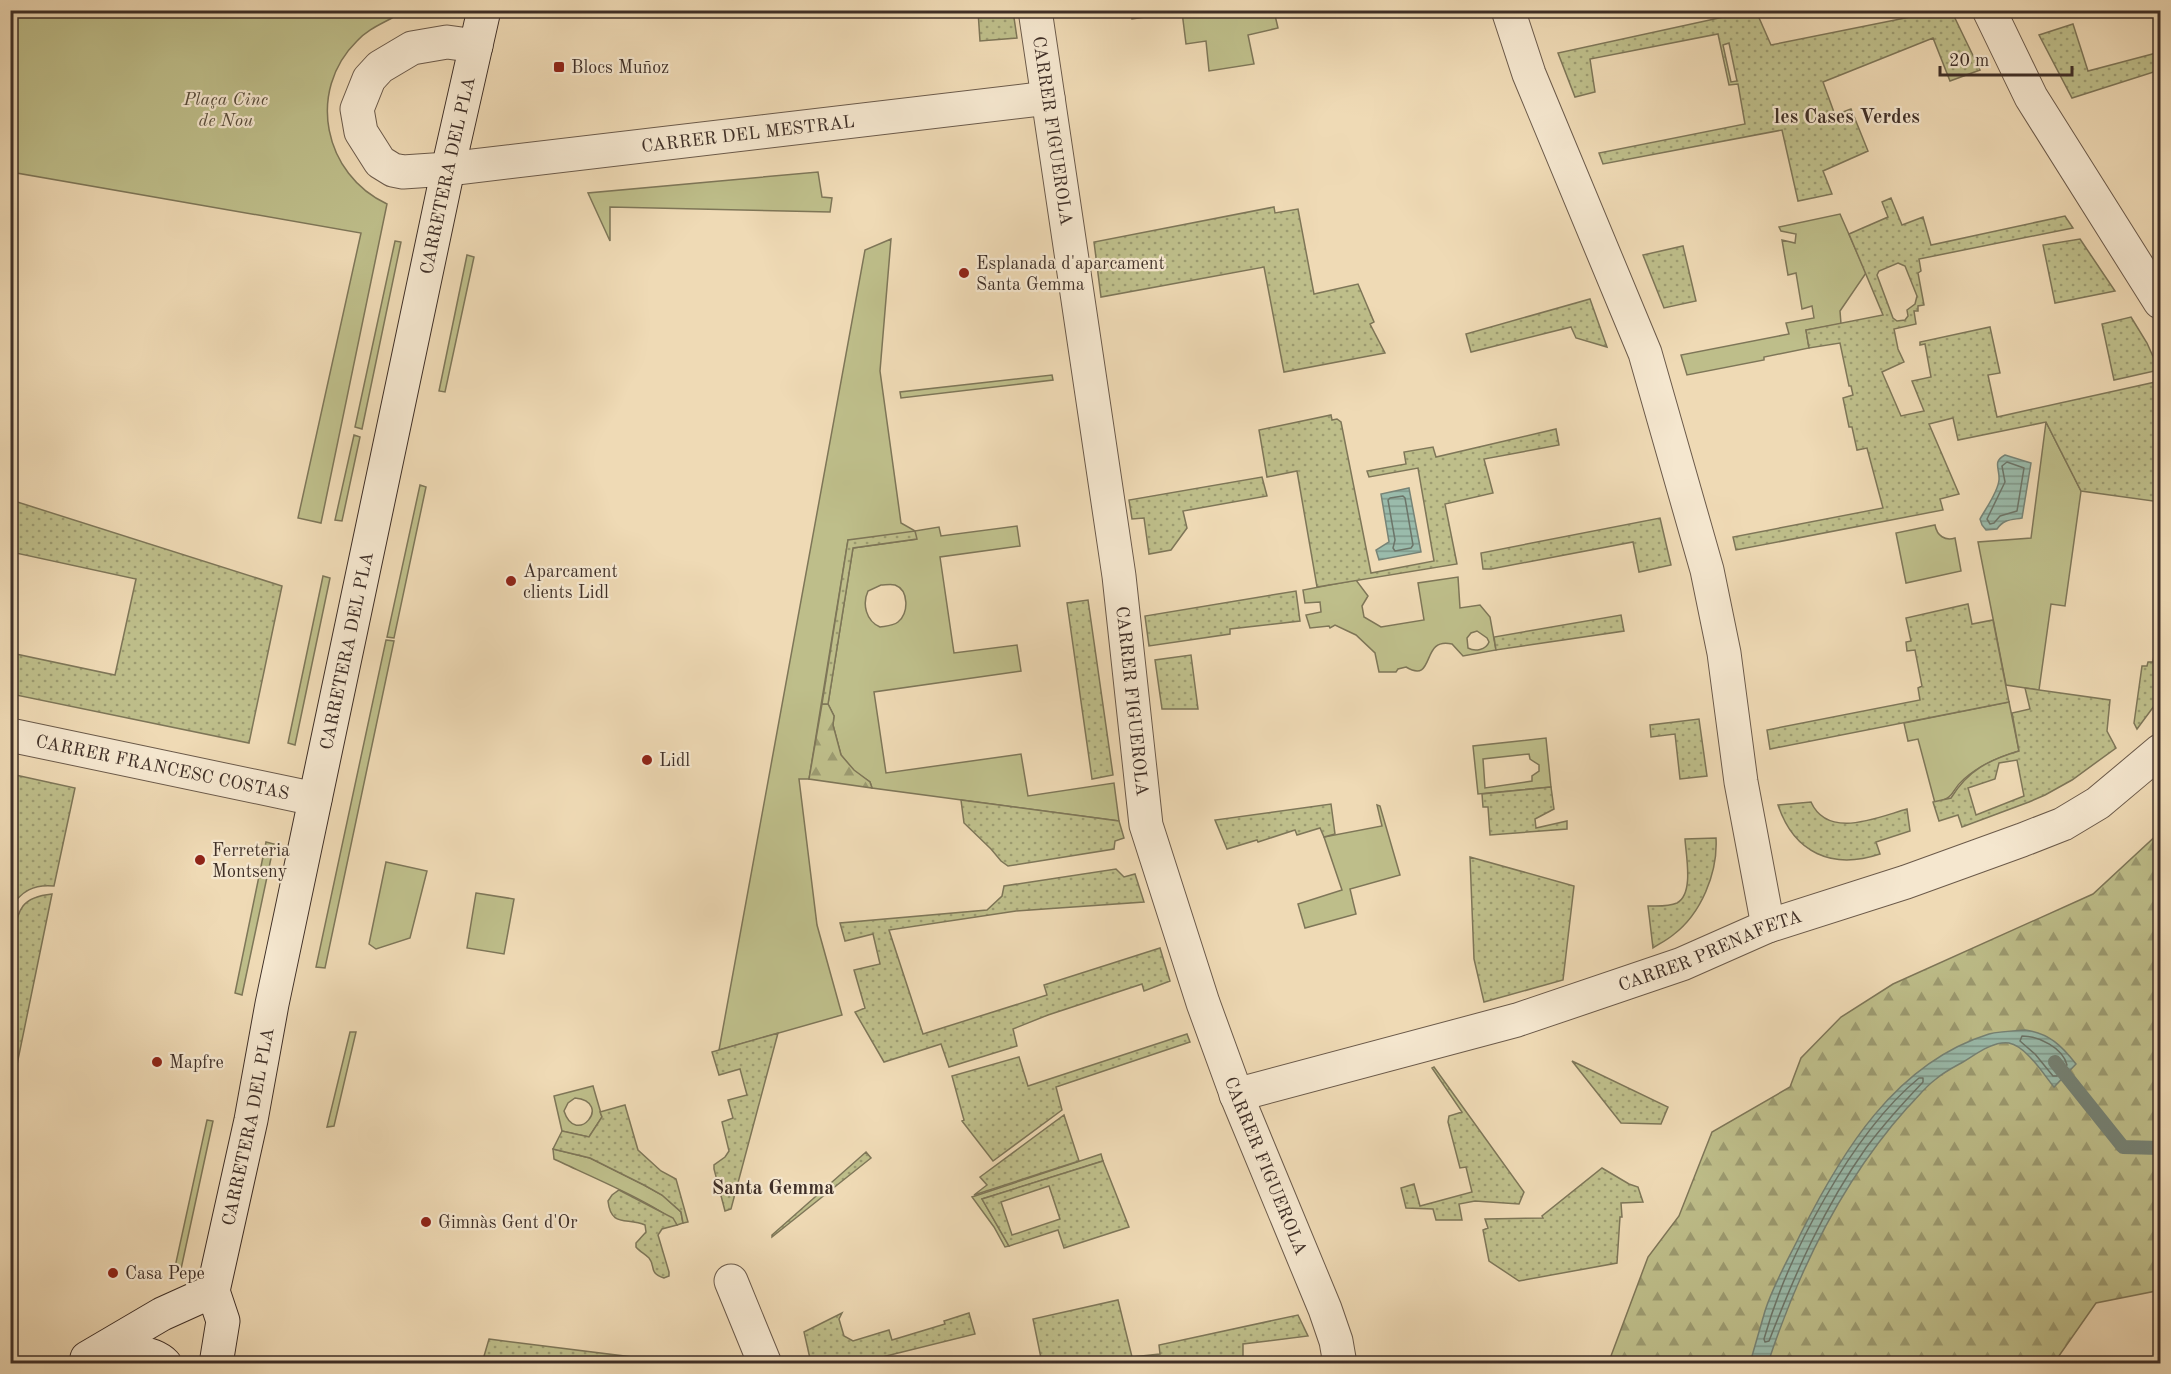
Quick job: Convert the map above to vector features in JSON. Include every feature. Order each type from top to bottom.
[{"type":"street","name":"CARRETERA DEL PLA","points":[[213,1291],[251,1120],[272,1004],[448,169],[484,10]]},
{"type":"street","name":"CARRER FIGUEROLA","points":[[1035,10],[1119,576],[1146,825],[1203,1003],[1236,1095],[1325,1309],[1336,1341],[1340,1364]]},
{"type":"street","points":[[1508,10],[1529,74],[1645,353],[1707,570],[1724,653],[1741,782],[1768,926]]},
{"type":"street","points":[[1989,10],[2031,97],[2160,302]]},
{"type":"street","name":"CARRER DEL MESTRAL","points":[[476,46],[447,42],[412,48],[380,67],[369,79],[357,109],[361,132],[380,162],[393,170],[403,172],[448,169],[1048,98]]},
{"type":"street","name":"CARRER FRANCESC COSTAS","points":[[10,735],[315,799]]},
{"type":"street","name":"CARRER PRENAFETA","points":[[1236,1095],[1517,1020],[1682,964],[1768,926],[1906,882],[2063,824],[2098,803],[2160,751]]},
{"type":"street","points":[[731,1281],[765,1364]]},
{"type":"street","points":[[82,1361],[162,1314],[213,1291],[223,1321],[216,1364]]},
{"type":"street","points":[[82,1361],[128,1353],[159,1358],[165,1364]]},
{"type":"green space","points":[[1951,10],[1980,70],[1950,81],[1933,38],[1823,82],[1835,115],[1851,109],[1868,151],[1823,171],[1832,194],[1798,201],[1782,130],[1603,164],[1599,153],[1745,124],[1738,84],[1729,85],[1718,34],[1590,59],[1595,92],[1575,97],[1558,53],[1751,11],[1756,11],[1771,45]],"holes":[[[1729,43],[1737,81],[1731,82],[1723,45]]]},
{"type":"green space","name":"Plaça Cinc de Nou","points":[[10,11],[391,11],[392,18],[361,37],[341,61],[331,83],[327,107],[329,130],[336,153],[349,173],[366,191],[387,204],[321,523],[298,518],[361,233],[11,172]]},
{"type":"green space","points":[[978,11],[1013,11],[1017,38],[980,41]]},
{"type":"green space","points":[[1131,11],[1274,11],[1278,28],[1248,35],[1254,64],[1209,71],[1206,41],[1186,44],[1182,12],[1132,19]]},
{"type":"green space","points":[[2073,24],[2088,71],[2160,52],[2160,70],[2072,98],[2039,35]]},
{"type":"green space","points":[[818,172],[822,197],[832,198],[830,212],[610,207],[610,241],[588,193]]},
{"type":"green space","points":[[1891,198],[1902,225],[1923,217],[1931,245],[2065,216],[2073,228],[1919,259],[1921,271],[1918,273],[1924,305],[1918,306],[1918,311],[1914,311],[1916,324],[1894,329],[1898,349],[1904,362],[1882,372],[1901,416],[1924,411],[1912,381],[1931,377],[1925,344],[1920,345],[1920,342],[1990,327],[2000,373],[1988,375],[1997,417],[2160,381],[2160,502],[2081,491],[2046,422],[1958,440],[1953,418],[1929,424],[1959,494],[1940,499],[1943,510],[1736,550],[1733,537],[1883,508],[1867,448],[1857,450],[1852,427],[1849,427],[1843,398],[1853,395],[1840,343],[1809,348],[1806,330],[1883,315],[1849,234],[1888,217],[1882,202]],"holes":[[[1898,263],[1905,266],[1917,296],[1915,304],[1907,310],[1908,316],[1905,320],[1897,321],[1893,318],[1877,275],[1879,271]]]},
{"type":"green space","points":[[1274,207],[1275,213],[1298,209],[1314,294],[1358,284],[1374,322],[1370,324],[1385,353],[1284,372],[1264,267],[1101,297],[1094,242]]},
{"type":"green space","points":[[1840,214],[1866,273],[1840,311],[1841,324],[1806,330],[1809,348],[1764,357],[1764,360],[1687,375],[1681,355],[1789,334],[1786,323],[1814,318],[1812,306],[1802,309],[1796,273],[1788,275],[1782,240],[1795,243],[1796,234],[1781,231],[1779,227]]},
{"type":"green space","points":[[891,239],[880,371],[901,523],[915,531],[939,527],[941,536],[1017,526],[1020,546],[940,557],[954,653],[1017,645],[1021,671],[874,692],[886,773],[1021,754],[1028,796],[1114,783],[1119,821],[872,788],[870,782],[854,771],[841,755],[833,725],[834,716],[828,704],[853,548],[917,539],[848,540],[809,779],[799,779],[817,925],[842,1015],[719,1050],[865,250]],"holes":[[[881,585],[893,585],[900,588],[905,597],[906,608],[898,622],[880,627],[868,616],[865,601],[868,591]]]},
{"type":"green space","points":[[2080,239],[2115,291],[2055,303],[2043,245]]},
{"type":"green space","points":[[395,241],[401,242],[362,429],[355,427]]},
{"type":"green space","points":[[1683,246],[1696,301],[1664,308],[1643,255]]},
{"type":"green space","points":[[467,255],[474,257],[445,392],[439,391]]},
{"type":"green space","points":[[1590,299],[1607,347],[1576,338],[1571,327],[1471,352],[1466,334]]},
{"type":"green space","points":[[2131,317],[2147,343],[2159,370],[2114,380],[2102,324]]},
{"type":"green space","points":[[1052,375],[1053,380],[901,398],[900,392]]},
{"type":"green space","points":[[1331,415],[1332,420],[1337,419],[1341,422],[1371,573],[1434,561],[1418,468],[1369,477],[1367,471],[1406,464],[1404,452],[1433,447],[1436,457],[1556,429],[1559,445],[1484,459],[1493,493],[1445,504],[1457,564],[1317,587],[1297,471],[1267,477],[1259,430]]},
{"type":"green space","points":[[2046,422],[2081,491],[2065,606],[2051,604],[2039,690],[2006,685],[1978,542],[2031,538]]},
{"type":"green space","points":[[354,435],[360,437],[342,521],[335,520]]},
{"type":"green space","points":[[1262,477],[1267,496],[1183,511],[1187,528],[1171,550],[1149,554],[1144,518],[1132,519],[1129,500]]},
{"type":"green space","points":[[420,485],[426,487],[394,638],[387,637]]},
{"type":"green space","points":[[11,500],[282,586],[249,743],[11,694],[11,653],[115,675],[136,579],[11,552]]},
{"type":"green space","points":[[1660,518],[1671,565],[1639,572],[1633,542],[1483,569],[1481,553]]},
{"type":"green space","points":[[1935,525],[1942,537],[1955,538],[1961,571],[1906,583],[1896,533]]},
{"type":"green space","points":[[915,531],[917,539],[853,548],[828,704],[822,704],[848,540]]},
{"type":"green space","points":[[323,576],[330,578],[295,745],[288,743]]},
{"type":"green space","points":[[1458,577],[1460,608],[1480,605],[1490,617],[1496,650],[1463,656],[1452,644],[1442,643],[1431,653],[1421,670],[1415,671],[1406,667],[1396,672],[1379,672],[1375,653],[1356,635],[1335,625],[1330,628],[1329,626],[1310,628],[1306,615],[1321,612],[1320,602],[1305,603],[1303,590],[1356,580],[1368,596],[1362,606],[1364,617],[1381,627],[1424,620],[1418,583]],"holes":[[[1477,631],[1487,638],[1488,645],[1480,650],[1468,648],[1467,638],[1471,633]]]},
{"type":"green space","points":[[1296,591],[1300,621],[1230,629],[1230,634],[1149,646],[1145,616]]},
{"type":"green space","points":[[1088,600],[1113,775],[1092,779],[1067,603]]},
{"type":"green space","points":[[1968,604],[1972,624],[1993,620],[2009,702],[1770,749],[1767,730],[1920,700],[1918,688],[1922,686],[1915,650],[1907,651],[1906,642],[1911,641],[1906,618]]},
{"type":"green space","points":[[1621,615],[1624,631],[1496,650],[1494,637]]},
{"type":"green space","points":[[2160,616],[2160,698],[2137,729],[2134,723],[2142,666],[2153,662]]},
{"type":"green space","points":[[386,640],[394,641],[325,968],[316,967]]},
{"type":"green space","points":[[1191,655],[1198,709],[1162,709],[1155,660]]},
{"type":"green space","points":[[2025,688],[2110,700],[2107,731],[2116,748],[2072,780],[2029,802],[1962,827],[1958,815],[1939,821],[1933,802],[1951,798],[1965,780],[1980,767],[2019,751],[2012,713],[2030,709]],"holes":[[[2017,760],[2024,796],[1976,815],[1968,788],[1995,779],[1999,763]]]},
{"type":"green space","points":[[2009,702],[2019,751],[1976,770],[1959,784],[1951,796],[1935,803],[1918,739],[1908,741],[1904,723]]},
{"type":"green space","points":[[822,704],[828,704],[834,716],[833,725],[841,755],[854,770],[870,782],[872,788],[809,779]]},
{"type":"green space","points":[[1699,719],[1707,776],[1680,779],[1675,734],[1651,737],[1650,725]]},
{"type":"green space","points":[[1546,738],[1551,787],[1478,794],[1473,746]],"holes":[[[1529,754],[1530,759],[1539,765],[1539,771],[1532,776],[1532,781],[1485,788],[1483,759]]]},
{"type":"green space","points":[[11,774],[75,788],[54,886],[40,886],[29,890],[19,897],[11,908]]},
{"type":"green space","points":[[1551,787],[1554,809],[1535,819],[1536,828],[1567,821],[1567,829],[1490,835],[1488,807],[1483,807],[1482,794]]},
{"type":"green space","points":[[961,800],[1119,821],[1124,838],[1115,841],[1114,849],[1008,866],[964,823]]},
{"type":"green space","points":[[1811,802],[1819,814],[1841,823],[1854,823],[1907,809],[1910,831],[1876,842],[1880,854],[1846,860],[1817,854],[1794,835],[1785,822],[1778,805]]},
{"type":"green space","points":[[1331,804],[1335,834],[1324,837],[1320,828],[1297,835],[1295,830],[1227,849],[1215,820]]},
{"type":"green space","points":[[1377,805],[1380,806],[1400,875],[1350,889],[1356,914],[1305,928],[1298,904],[1342,890],[1324,837],[1382,826]]},
{"type":"green space","points":[[2160,832],[2160,1283],[2156,1291],[2096,1303],[2054,1363],[1608,1364],[1648,1257],[1679,1216],[1712,1132],[1790,1087],[1801,1058],[1841,1017],[1893,984],[2093,894]]},
{"type":"green space","points":[[1716,838],[1714,865],[1706,892],[1692,916],[1683,926],[1653,948],[1648,906],[1677,903],[1686,892],[1688,874],[1685,839]]},
{"type":"green space","points":[[266,842],[274,844],[242,995],[235,993]]},
{"type":"green space","points":[[1470,857],[1574,886],[1563,980],[1484,1002],[1474,959]]},
{"type":"green space","points":[[386,862],[427,871],[410,938],[376,949],[369,944]]},
{"type":"green space","points":[[1116,869],[1124,877],[1135,874],[1144,902],[1016,911],[889,930],[923,1034],[1047,995],[1044,985],[1160,948],[1170,981],[1144,991],[1142,984],[1048,1015],[1013,1029],[1017,1046],[949,1067],[941,1044],[884,1062],[855,1012],[865,1008],[854,970],[880,964],[873,934],[845,941],[840,923],[987,910],[1002,896],[1004,886]]},
{"type":"green space","points":[[476,893],[514,899],[504,954],[467,948]]},
{"type":"green space","points":[[52,894],[11,1089],[10,993],[13,940],[17,919],[23,906],[29,900]]},
{"type":"green space","points":[[350,1032],[356,1032],[334,1126],[327,1127]]},
{"type":"green space","points":[[778,1033],[731,1209],[725,1211],[714,1169],[714,1165],[729,1151],[722,1122],[733,1118],[728,1100],[747,1095],[740,1069],[719,1075],[712,1052]]},
{"type":"green space","points":[[1187,1034],[1190,1042],[1056,1087],[1062,1110],[993,1161],[962,1121],[964,1120],[952,1076],[1019,1057],[1028,1086]]},
{"type":"green space","points":[[1572,1061],[1668,1107],[1661,1124],[1621,1123]]},
{"type":"green space","points":[[1434,1067],[1524,1192],[1519,1204],[1475,1201],[1459,1204],[1462,1220],[1436,1220],[1433,1209],[1406,1208],[1401,1188],[1414,1184],[1420,1206],[1472,1192],[1466,1167],[1460,1168],[1448,1122],[1449,1116],[1462,1112],[1432,1068]]},
{"type":"green space","points":[[593,1086],[602,1117],[589,1137],[562,1131],[554,1096]],"holes":[[[575,1098],[586,1101],[591,1107],[592,1114],[589,1120],[576,1125],[570,1121],[564,1111],[568,1103]]]},
{"type":"green space","points":[[625,1105],[638,1150],[661,1171],[676,1179],[688,1222],[683,1223],[681,1212],[662,1195],[644,1185],[590,1158],[553,1149],[562,1131],[589,1137],[602,1117],[600,1112]]},
{"type":"green space","points":[[1064,1115],[1079,1161],[974,1195],[987,1185],[980,1177]]},
{"type":"green space","points":[[207,1120],[213,1121],[181,1269],[175,1267]]},
{"type":"green space","points":[[553,1149],[590,1158],[662,1195],[681,1212],[683,1223],[677,1225],[657,1209],[554,1159]]},
{"type":"green space","points":[[866,1152],[871,1158],[772,1237],[772,1235]]},
{"type":"green space","points":[[1101,1154],[1103,1161],[982,1199],[1009,1246],[1005,1247],[994,1227],[972,1197]]},
{"type":"green space","points":[[1103,1161],[1129,1227],[1064,1248],[1058,1230],[1009,1246],[982,1199]],"holes":[[[1049,1186],[1060,1219],[1012,1235],[1001,1202]]]},
{"type":"green space","points":[[1602,1168],[1638,1187],[1643,1202],[1621,1203],[1622,1217],[1620,1217],[1617,1263],[1519,1281],[1489,1261],[1483,1230],[1488,1228],[1485,1219],[1543,1218],[1542,1216]]},
{"type":"green space","points":[[619,1190],[673,1218],[677,1225],[662,1229],[658,1235],[669,1276],[664,1278],[656,1274],[649,1258],[636,1247],[636,1243],[646,1232],[645,1225],[621,1220],[613,1215],[608,1201]]},
{"type":"green space","points":[[1118,1300],[1132,1357],[1160,1354],[1159,1345],[1298,1315],[1308,1336],[1243,1344],[1243,1357],[1213,1358],[1213,1363],[1042,1363],[1033,1319]]},
{"type":"green space","points":[[842,1313],[839,1319],[844,1336],[853,1341],[889,1330],[892,1340],[945,1324],[944,1321],[969,1313],[975,1334],[858,1363],[811,1363],[804,1332]]},
{"type":"green space","points":[[489,1339],[632,1357],[630,1364],[482,1363]]},
{"type":"water","points":[[2005,455],[2031,463],[2022,518],[2005,522],[1997,529],[1986,530],[1980,519],[1996,490],[1999,480],[1998,463]]},
{"type":"water","points":[[1409,488],[1421,552],[1379,560],[1376,550],[1389,542],[1381,494]]},
{"type":"water","points":[[2025,1030],[2041,1034],[2054,1041],[2076,1064],[2054,1087],[2022,1049],[2009,1043],[2003,1043],[1979,1052],[1928,1086],[1884,1136],[1842,1197],[1793,1295],[1768,1363],[1750,1363],[1768,1301],[1781,1273],[1834,1173],[1853,1143],[1875,1115],[1899,1089],[1926,1066],[1956,1048],[1989,1034]]},
{"type":"waterway","points":[[2055,1062],[2123,1147],[2160,1148]]},
{"type":"place","name":"Blocs Muñoz","points":[[559,67]]},
{"type":"place","name":"Esplanada d'aparcament Santa Gemma","points":[[964,273]]},
{"type":"place","name":"Aparcament clients Lidl","points":[[511,581]]},
{"type":"place","name":"Lidl","points":[[647,760]]},
{"type":"place","name":"Ferreteria Montseny","points":[[200,860]]},
{"type":"place","name":"Mapfre","points":[[157,1062]]},
{"type":"place","name":"Gimnàs Gent d'Or","points":[[426,1222]]},
{"type":"place","name":"Casa Pepe","points":[[113,1273]]},
{"type":"district","name":"les Cases Verdes","points":[[1847,116]]},
{"type":"district","name":"Santa Gemma","points":[[773,1187]]}]
